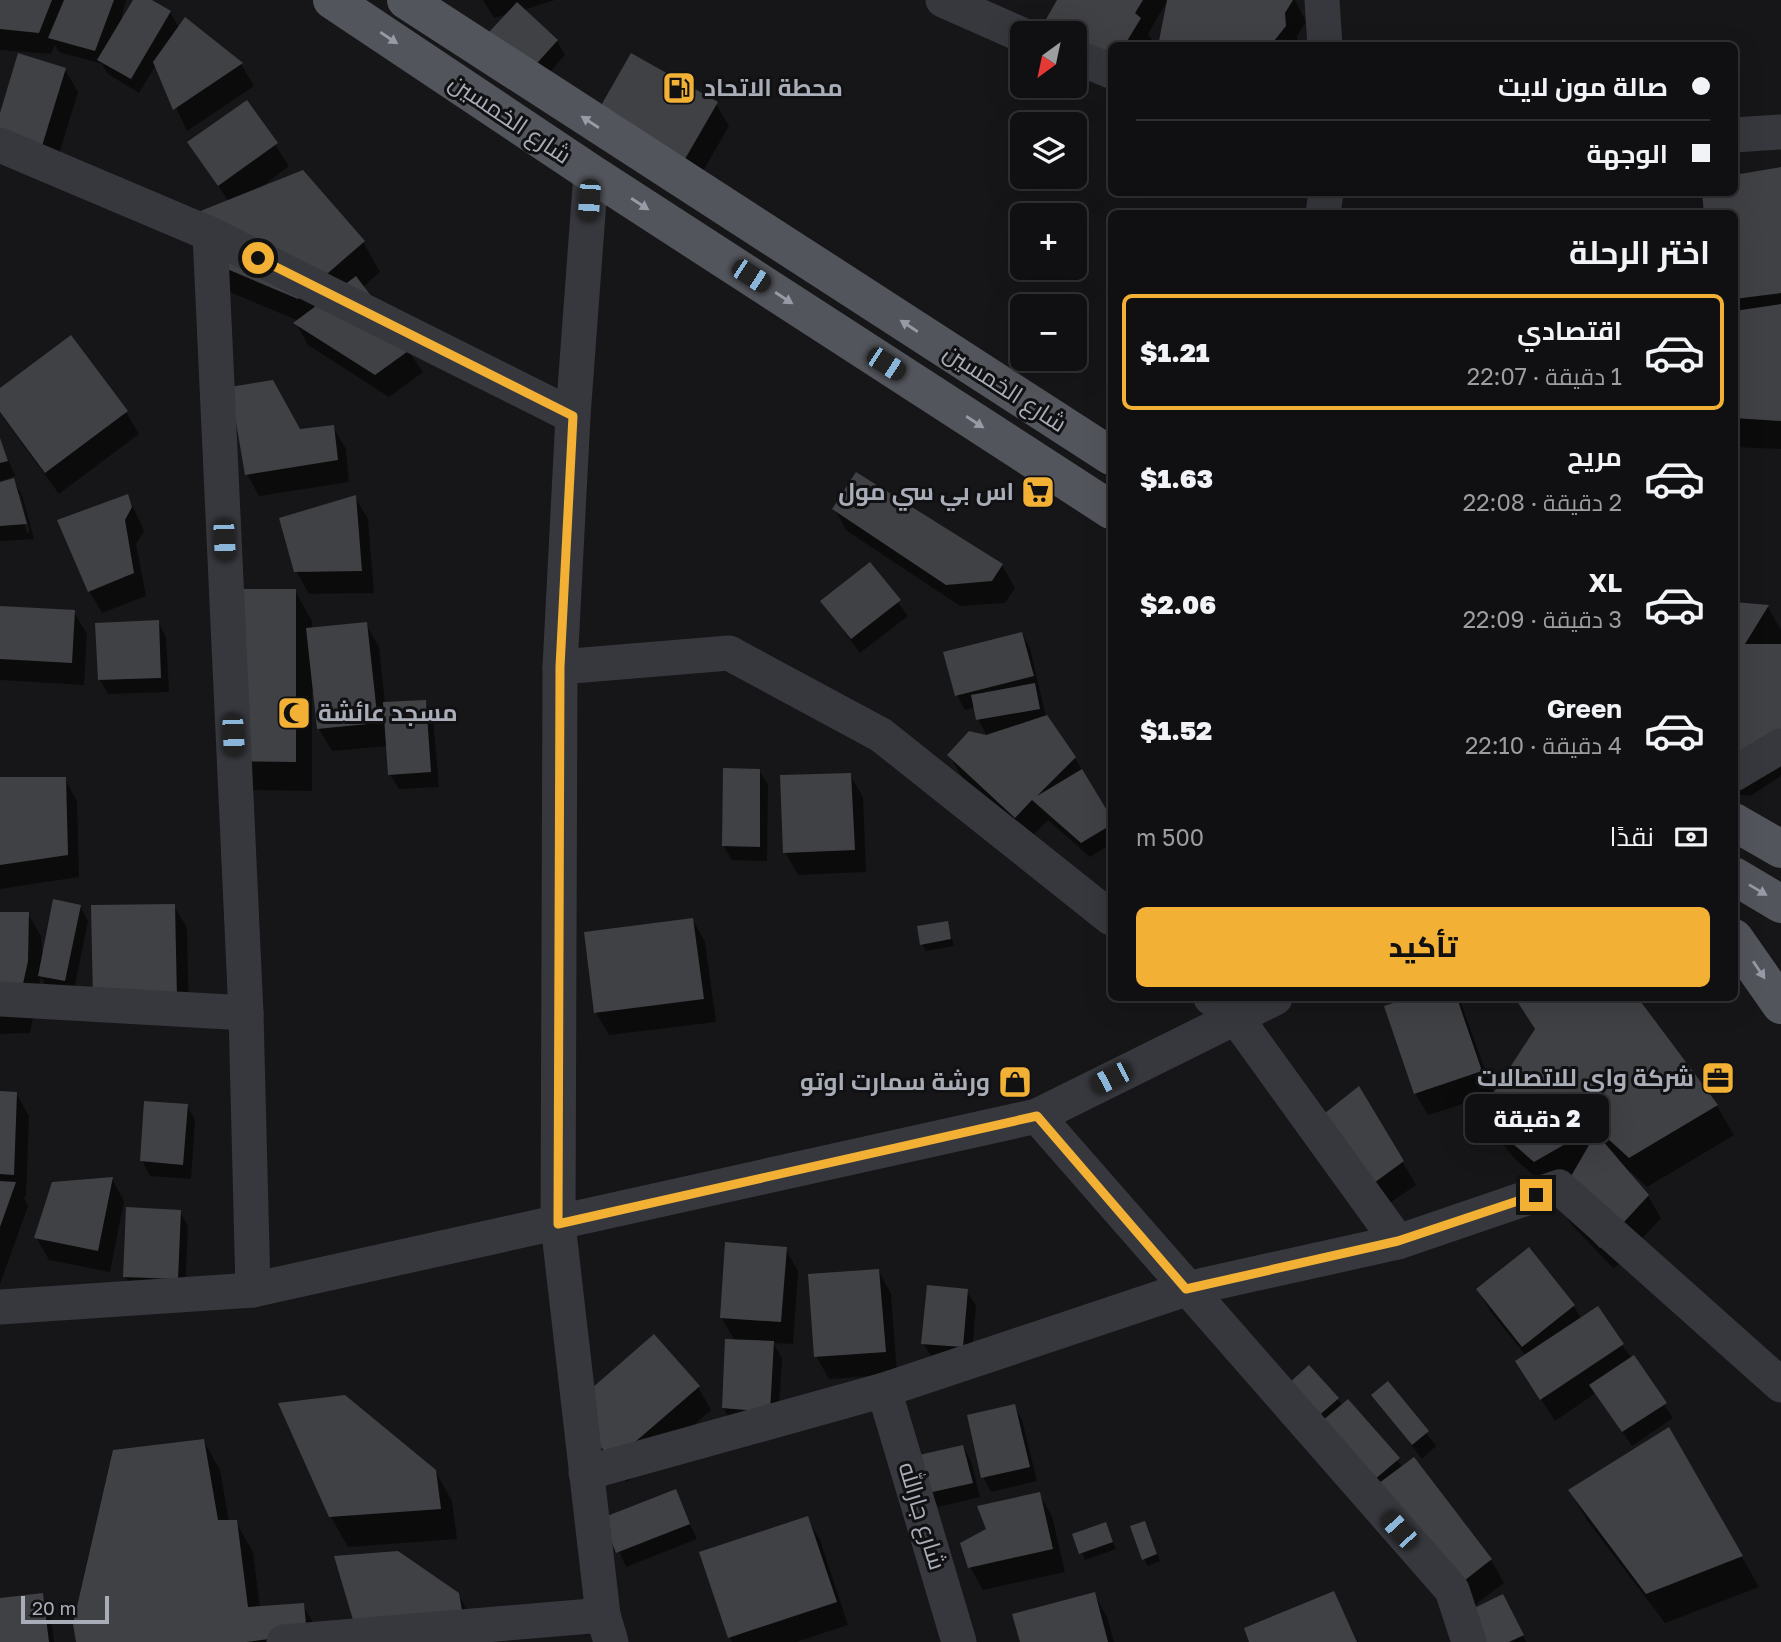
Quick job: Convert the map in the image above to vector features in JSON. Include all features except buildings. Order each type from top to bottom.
[{"type":"main road","name":"شارع الخمسين","points":[[332,0],[591,173],[1108,508]]},
{"type":"main road","name":"شارع الخمسين","points":[[406,0],[1108,454]]},
{"type":"main road","points":[[706,247],[730,211]]},
{"type":"main road","points":[[1738,824],[1781,849]]},
{"type":"main road","points":[[1738,878],[1781,904]]},
{"type":"main road","points":[[1738,944],[1781,1004]]},
{"type":"street","points":[[943,0],[1010,30]]},
{"type":"street","points":[[1322,0],[1325,42]]},
{"type":"street","points":[[1087,61],[1108,70]]},
{"type":"street","points":[[1738,135],[1781,132]]},
{"type":"street","points":[[0,145],[210,234],[573,416]]},
{"type":"street","points":[[284,1642],[607,1628],[586,1474],[558,1224],[560,667],[573,416],[591,173]]},
{"type":"street","points":[[210,234],[246,1013],[253,1290]]},
{"type":"street","points":[[560,667],[729,653],[881,735],[1108,916]]},
{"type":"street","points":[[1738,772],[1781,747]]},
{"type":"street","points":[[0,999],[246,1013]]},
{"type":"street","points":[[0,1307],[253,1290],[1037,1116],[1223,1006],[1256,1001]]},
{"type":"street","points":[[1223,1006],[1398,1241]]},
{"type":"street","points":[[1037,1116],[1452,1590],[1469,1642]]},
{"type":"street","points":[[586,1474],[884,1390],[1186,1289],[1398,1241],[1559,1187],[1781,1385]]},
{"type":"street","name":"شارع جارالله","points":[[884,1390],[959,1642]]},
{"type":"place","name":"محطة الاتحاد","points":[[679,88]]},
{"type":"place","name":"اس بي سي مول","points":[[1038,492]]},
{"type":"place","name":"مسجد عائشة","points":[[294,713]]},
{"type":"place","name":"شركة واي للاتصالات","points":[[1718,1078]]},
{"type":"place","name":"ورشة سمارت اوتو","points":[[1015,1082]]},
{"type":"route","points":[[258,258],[573,416],[560,667],[558,1224],[1037,1116],[1186,1289],[1398,1241],[1536,1195]]}]
